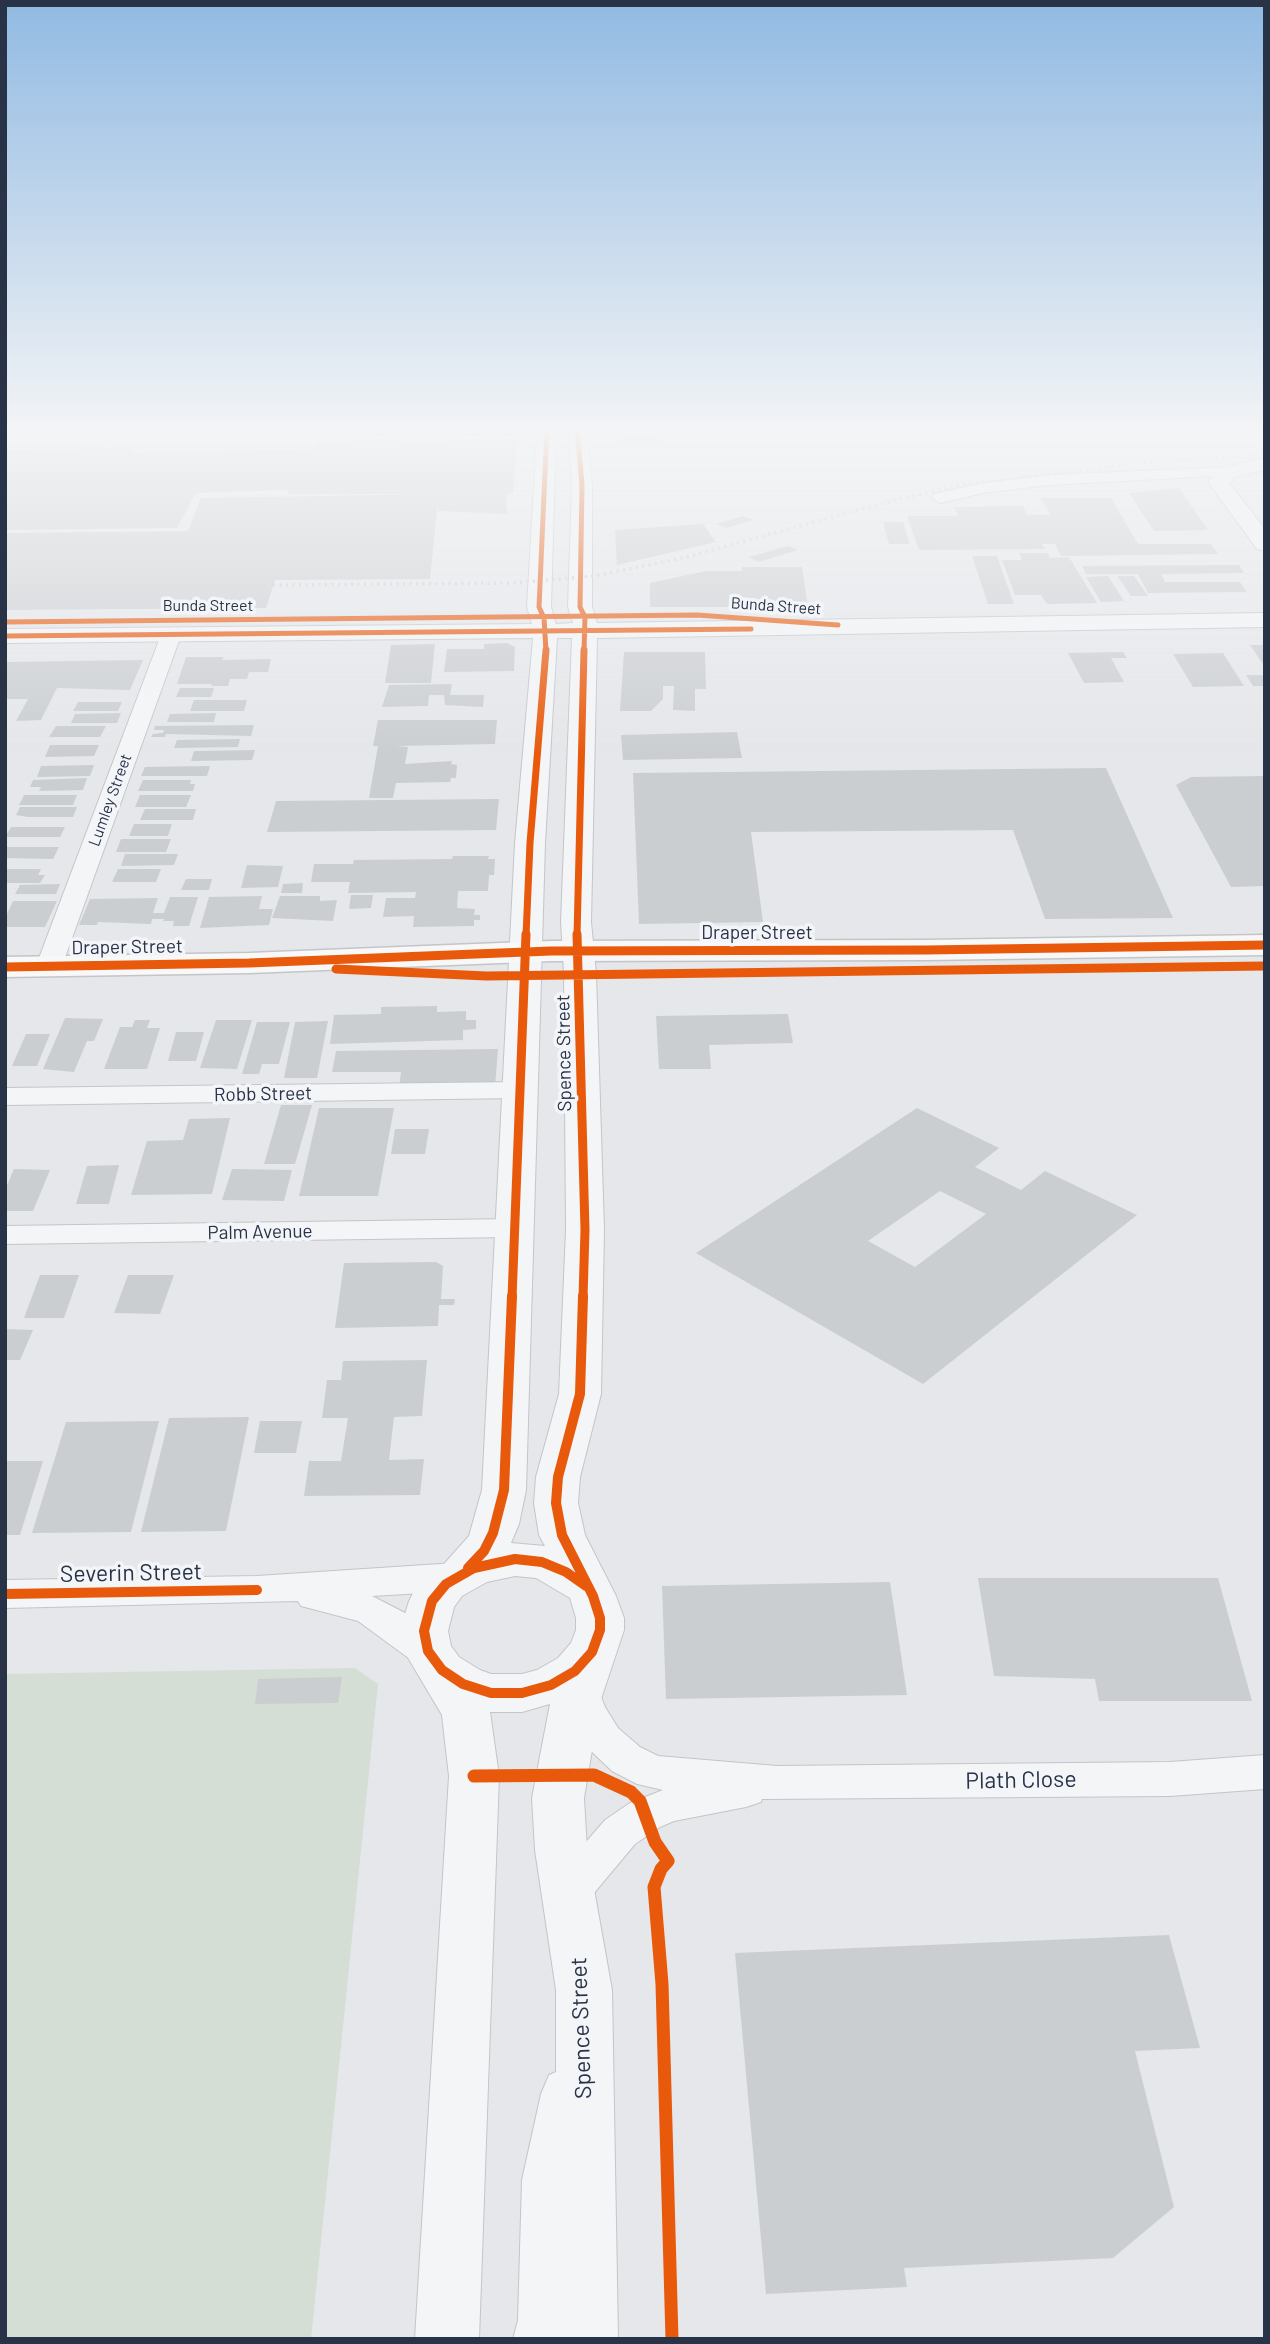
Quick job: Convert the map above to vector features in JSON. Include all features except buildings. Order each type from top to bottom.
[{"type":"main road","name":"Draper Street","points":[[5,967],[248,963],[486,976],[525,963],[915,950],[1265,945]]},
{"type":"main road","name":"Draper Street","points":[[579,962],[1265,965]]},
{"type":"street","name":"Spence Street","points":[[431,1656],[424,1631],[428,1611],[438,1592],[479,1558],[497,1524],[504,1490],[530,843],[546,651],[545,624],[539,607],[545,536]]},
{"type":"street","name":"Spence Street","points":[[581,536],[580,607],[584,624],[576,922],[585,1230],[582,1381],[575,1421],[558,1478],[556,1503],[562,1535],[586,1587],[593,1596],[600,1618],[569,1730],[558,1798],[561,1850],[581,1967],[584,2017],[586,2339]]},
{"type":"street","name":"Bunda Street","points":[[5,622],[584,624],[761,629],[838,625],[1265,620]]},
{"type":"street","name":"Bunda Street","points":[[5,636],[171,635],[545,624]]},
{"type":"street","name":"Lumley Street","points":[[49,966],[171,635]]},
{"type":"street","name":"Robb Street","points":[[5,1097],[521,1090]]},
{"type":"street","name":"Palm Avenue","points":[[5,1235],[514,1228]]},
{"type":"street","name":"Spence Street","points":[[459,1575],[487,1563],[529,1560],[555,1566],[586,1587]]},
{"type":"street","name":"Severin Street","points":[[5,1594],[257,1590],[459,1575]]},
{"type":"street","name":"Severin Street","points":[[257,1590],[320,1597],[355,1605],[391,1623],[431,1656]]},
{"type":"street","points":[[431,1656],[442,1670],[464,1684],[492,1692],[522,1693],[564,1679],[585,1662],[589,1664]]},
{"type":"street","points":[[431,1656],[454,1689],[467,1715],[474,1776],[450,2329]]},
{"type":"street","name":"Plath Close","points":[[589,1664],[586,1711],[604,1739],[626,1759],[652,1772],[777,1783],[1170,1779],[1265,1772]]},
{"type":"street","name":"Plath Close","points":[[569,1892],[620,1832],[645,1815],[669,1805],[777,1783]]},
{"type":"street","points":[[545,2339],[550,2320],[552,2179],[584,2017]]},
{"type":"shaded area","points":[[355,1668],[378,1684],[311,2339],[5,2339],[5,1674]]},
{"type":"railway","points":[[273,585],[511,583],[594,576],[683,558],[762,536]]},
{"type":"cycle path","points":[[468,1568],[484,1551],[493,1533],[504,1490],[530,843],[546,651],[544,618],[539,607],[542,536]]},
{"type":"cycle path","points":[[581,536],[580,607],[585,617],[576,922],[580,973],[585,1230],[580,1394],[558,1477],[556,1503],[562,1535],[593,1596],[600,1618],[600,1630],[592,1652],[575,1671],[551,1685],[522,1693],[491,1693],[463,1684],[442,1670],[428,1651],[424,1631],[432,1601],[446,1584],[474,1568],[515,1559],[542,1562],[566,1572],[586,1586]]},
{"type":"cycle path","points":[[5,622],[697,615],[838,625]]},
{"type":"cycle path","points":[[5,636],[751,629]]},
{"type":"cycle path","points":[[5,967],[249,963],[551,951],[926,950],[1265,945]]},
{"type":"cycle path","points":[[336,969],[486,976],[1265,966]]},
{"type":"cycle path","points":[[5,1594],[257,1590]]},
{"type":"cycle path","points":[[474,1776],[594,1775],[631,1792],[640,1801],[655,1842],[668,1861],[661,1869],[654,1887],[662,1984],[672,2339]]}]
